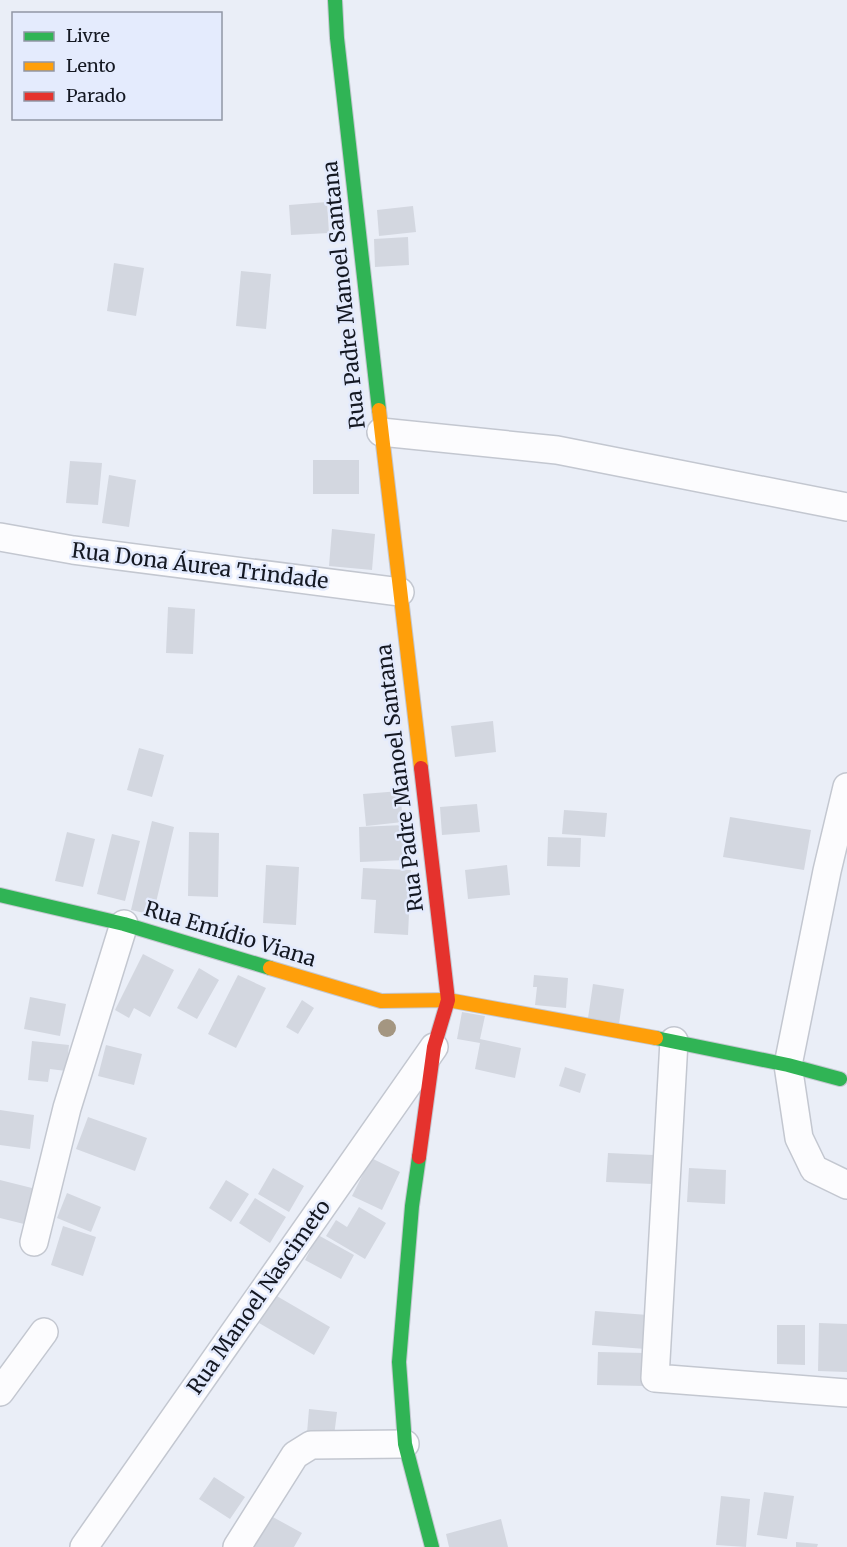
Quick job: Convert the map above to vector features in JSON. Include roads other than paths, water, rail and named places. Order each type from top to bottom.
[{"type":"street","name":"Rua Padre Manoel Santana","points":[[335,0],[337,38],[381,432],[448,1000],[434,1047],[412,1206],[399,1362],[405,1444],[432,1547]]},
{"type":"street","points":[[381,432],[557,450],[847,507]]},
{"type":"street","name":"Rua Dona Áurea Trindade","points":[[0,537],[73,550],[400,592]]},
{"type":"street","points":[[847,787],[837,873],[788,1065],[799,1138],[814,1170],[847,1185]]},
{"type":"street","name":"Rua Emídio Viana","points":[[0,895],[124,924],[381,1001],[448,1000],[674,1041],[788,1065],[840,1079]]},
{"type":"street","points":[[34,1242],[67,1108],[124,924]]},
{"type":"street","points":[[674,1041],[655,1377],[847,1393]]},
{"type":"street","name":"Rua Manoel Nascimeto","points":[[84,1547],[434,1047]]},
{"type":"street","points":[[0,1392],[45,1332]]},
{"type":"street","points":[[237,1547],[295,1455],[311,1445],[405,1444]]}]
